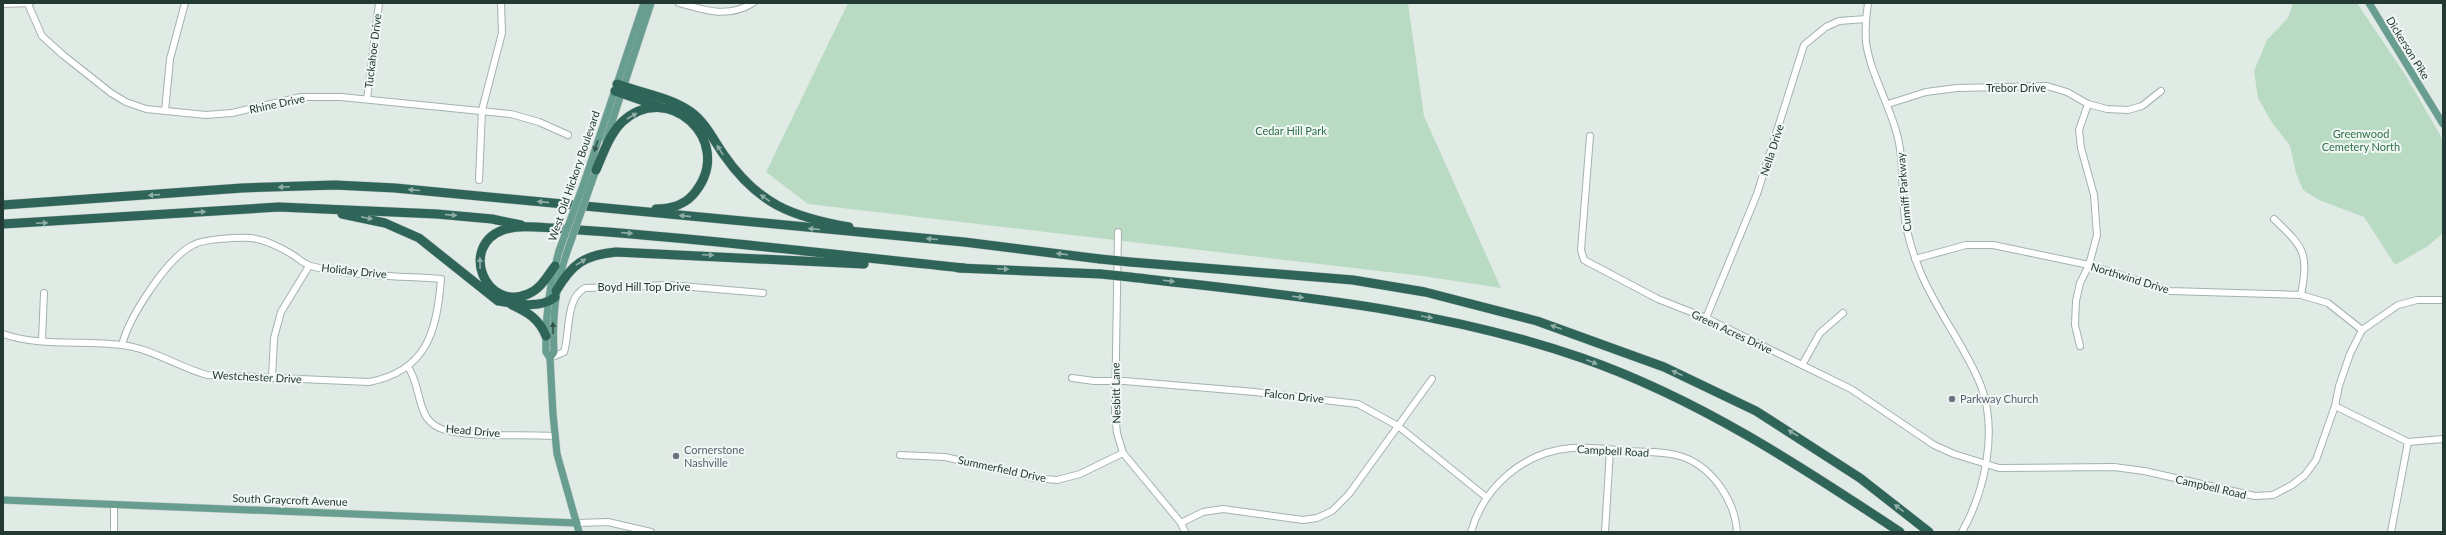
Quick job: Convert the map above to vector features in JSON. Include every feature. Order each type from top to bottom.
[{"type":"highway","points":[[596,207],[660,209],[682,204],[694,194],[704,180],[707,170],[706,144],[691,121],[675,112],[619,89]]},
{"type":"highway","points":[[619,89],[677,104],[691,112],[702,122],[744,181],[780,208],[812,220],[909,237]]},
{"type":"highway","points":[[596,170],[608,141],[627,118],[650,109],[675,112]]},
{"type":"highway","points":[[3,206],[242,188],[335,185],[403,188],[964,242],[1130,262],[1353,280],[1425,292],[1537,321],[1664,367],[1756,411],[1860,478],[1930,532]]},
{"type":"highway","points":[[3,224],[104,219],[248,208],[370,210],[484,218],[532,227],[627,233],[964,268]]},
{"type":"highway","points":[[315,209],[385,223],[414,235],[432,247],[488,294],[498,301],[509,303],[546,304],[555,294],[567,272],[578,263],[595,254],[616,252],[1101,274],[1354,304],[1465,325],[1562,351],[1661,391],[1710,415],[1788,458],[1900,532]]},
{"type":"highway","points":[[532,227],[508,229],[489,239],[482,250],[479,260],[484,280],[496,293],[504,296],[520,296],[529,294],[540,286],[555,266]]},
{"type":"highway","points":[[509,303],[533,316],[542,327],[546,336]]},
{"type":"main road","name":"West Old Hickory Boulevard","points":[[587,183],[596,170],[644,3]]},
{"type":"main road","name":"West Old Hickory Boulevard","points":[[579,532],[561,468],[554,436],[550,358],[546,352],[546,304],[555,266],[563,251],[619,89],[651,3]]},
{"type":"main road","name":"Dickerson Pike","points":[[2369,3],[2443,124]]},
{"type":"main road","name":"West Old Hickory Boulevard","points":[[550,358],[554,352],[555,294],[563,251]]},
{"type":"main road","name":"South Graycroft Avenue","points":[[3,500],[577,523]]},
{"type":"street","points":[[3,4],[29,3]]},
{"type":"street","name":"Rhine Drive","points":[[29,3],[42,36],[92,79],[126,102],[146,109],[206,114],[232,113],[301,97],[367,99],[482,110],[518,116],[568,135]]},
{"type":"street","points":[[165,111],[170,59],[185,3]]},
{"type":"street","name":"Tuckahoe Drive","points":[[367,99],[379,3]]},
{"type":"street","points":[[480,180],[482,110],[502,33],[501,3]]},
{"type":"street","points":[[679,3],[719,13],[734,11],[753,3]]},
{"type":"street","name":"Cunniff Parkway","points":[[1868,3],[1866,43],[1888,104],[1900,148],[1904,210],[1908,237],[1924,282],[1981,386],[1988,437],[1987,464],[1981,487],[1962,532]]},
{"type":"street","name":"Nella Drive","points":[[1706,318],[1757,194],[1804,45],[1826,26],[1839,21],[1866,19]]},
{"type":"street","name":"Trebor Drive","points":[[1888,104],[1926,92],[1957,88],[2047,86],[2067,92],[2088,104],[2107,109],[2128,110],[2142,106],[2161,91]]},
{"type":"street","points":[[2080,346],[2075,325],[2076,301],[2080,283],[2088,265],[2097,235],[2096,211],[2081,148],[2079,130],[2088,104]]},
{"type":"street","name":"Green Acres Drive","points":[[1590,136],[1582,250],[1584,260],[1658,299],[1706,318],[1850,389],[1934,445],[1954,454],[1987,464]]},
{"type":"street","points":[[2274,219],[2300,244],[2305,276],[2301,295]]},
{"type":"street","name":"Nesbitt Lane","points":[[1118,232],[1115,423],[1123,453],[1181,523],[1185,532]]},
{"type":"street","name":"Holiday Drive","points":[[122,345],[130,320],[143,301],[178,255],[193,244],[250,238],[280,248],[309,266],[336,271],[441,279],[440,294]]},
{"type":"street","name":"Northwind Drive","points":[[1916,259],[1966,245],[1994,245],[2088,265],[2170,292],[2301,295],[2328,303],[2362,330]]},
{"type":"street","points":[[272,378],[274,338],[281,312],[309,266]]},
{"type":"street","name":"Boyd Hill Top Drive","points":[[550,358],[564,352],[574,301],[581,290],[585,288],[669,285],[763,293]]},
{"type":"street","points":[[42,340],[44,293]]},
{"type":"street","name":"Westchester Drive","points":[[3,334],[25,339],[122,345],[143,350],[187,369],[207,375],[369,382],[387,378],[408,367],[428,343],[433,330],[440,294]]},
{"type":"street","points":[[2362,330],[2398,305],[2417,300],[2443,300]]},
{"type":"street","points":[[1802,365],[1820,333],[1844,312]]},
{"type":"street","name":"Campbell Road","points":[[1987,464],[1999,468],[2114,467],[2144,471],[2247,496],[2273,495],[2292,485],[2304,475],[2316,460],[2335,406],[2339,386],[2362,330]]},
{"type":"street","name":"Head Drive","points":[[408,367],[415,381],[424,412],[431,422],[441,429],[473,433],[554,436]]},
{"type":"street","name":"Falcon Drive","points":[[1072,378],[1115,382],[1124,381],[1196,386],[1337,400],[1358,404],[1398,426],[1486,497]]},
{"type":"street","points":[[1181,523],[1202,512],[1223,509],[1298,520],[1321,517],[1344,501],[1432,379]]},
{"type":"street","points":[[2335,406],[2408,442],[2443,439]]},
{"type":"street","points":[[2391,532],[2408,442]]},
{"type":"street","name":"Campbell Road","points":[[1471,532],[1486,497],[1507,475],[1528,460],[1546,453],[1572,448],[1673,454],[1692,461],[1719,486],[1733,511],[1737,532]]},
{"type":"street","points":[[1605,532],[1610,450]]},
{"type":"street","name":"Summerfield Drive","points":[[900,455],[945,457],[1037,478],[1057,480],[1080,474],[1123,453]]},
{"type":"street","points":[[114,505],[114,532]]},
{"type":"street","points":[[577,523],[608,522],[651,532]]},
{"type":"green space","name":"Cedar Hill Park","points":[[848,3],[1408,3],[1424,116],[1501,288],[1422,276],[808,204],[766,172]]},
{"type":"green space","name":"Greenwood Cemetery North","points":[[2293,3],[2357,3],[2406,76],[2443,140],[2443,233],[2428,246],[2395,265],[2364,217],[2319,200],[2303,190],[2296,173],[2290,146],[2271,121],[2258,98],[2254,71],[2267,40],[2288,18]]},
{"type":"place","name":"Parkway Church","points":[[1952,399]]},
{"type":"place","name":"Cornerstone Nashville","points":[[676,456]]}]
